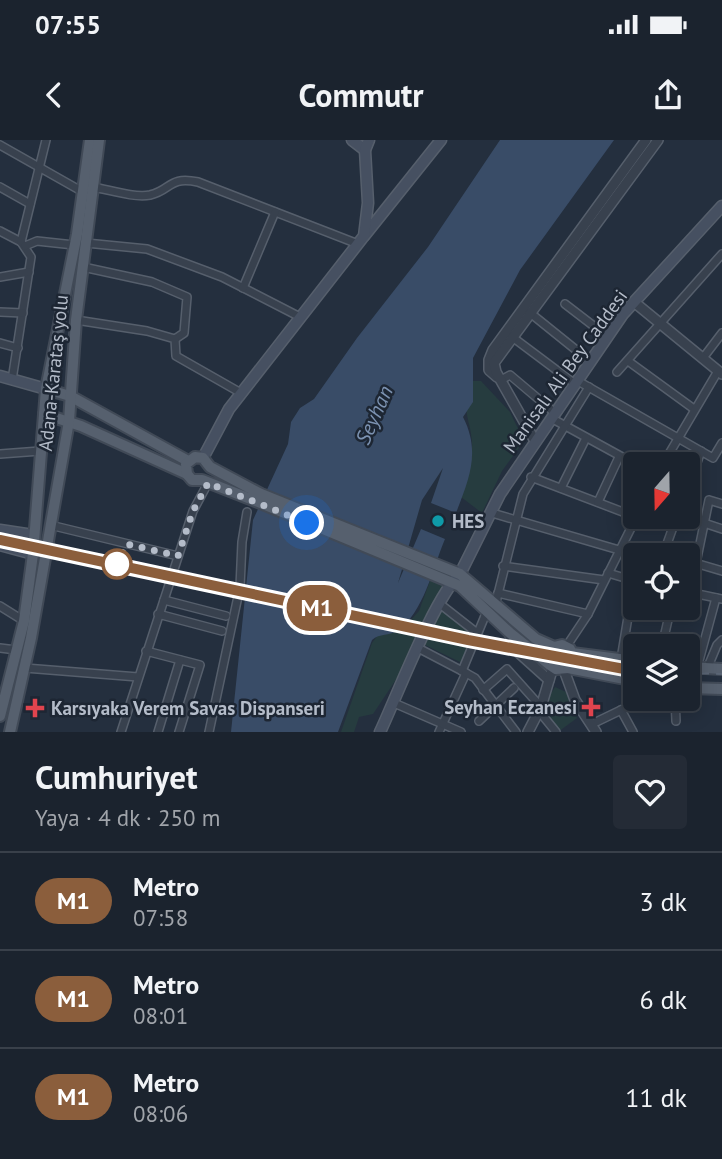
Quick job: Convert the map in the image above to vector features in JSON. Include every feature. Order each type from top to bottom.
[{"type":"main road","name":"Adana-Karataş yolu","points":[[88,190],[90,140]]},
{"type":"main road","name":"Adana-Karataş yolu","points":[[0,716],[3,694],[24,621],[33,554],[46,389],[80,244],[99,140]]},
{"type":"main road","points":[[352,140],[367,145],[368,203],[361,240]]},
{"type":"main road","points":[[205,482],[208,475],[206,462],[229,409],[441,140]]},
{"type":"main road","name":"Manisalı Ali Bey Caddesi","points":[[460,574],[500,494],[608,337],[634,302],[722,206]]},
{"type":"main road","name":"Adana-Karataş yolu","points":[[10,732],[25,668],[69,421],[76,320],[83,267],[80,244]]},
{"type":"main road","points":[[0,376],[70,396],[188,461]]},
{"type":"main road","points":[[44,414],[69,421],[187,474],[195,481],[259,498],[433,569],[460,574],[497,597],[536,639],[554,647],[621,659]]},
{"type":"main road","points":[[188,461],[195,457],[206,462],[259,498]]},
{"type":"main road","points":[[187,474],[188,461]]},
{"type":"main road","points":[[0,530],[33,535]]},
{"type":"main road","points":[[0,545],[33,554]]},
{"type":"main road","points":[[433,569],[467,590],[510,633],[559,667],[623,679]]},
{"type":"main road","points":[[380,732],[451,582],[460,574]]},
{"type":"main road","points":[[554,647],[549,653],[559,667]]},
{"type":"main road","points":[[559,667],[573,661],[569,650]]},
{"type":"main road","points":[[700,668],[722,669]]},
{"type":"main road","points":[[700,688],[722,689]]},
{"type":"street","points":[[23,244],[46,140]]},
{"type":"street","points":[[501,380],[489,370],[493,350],[646,140]]},
{"type":"street","points":[[535,440],[494,363],[511,336],[658,140]]},
{"type":"street","points":[[0,145],[38,169],[88,190],[149,195],[171,182],[185,179],[361,240]]},
{"type":"street","points":[[0,187],[30,204]]},
{"type":"street","points":[[243,288],[275,212]]},
{"type":"street","points":[[0,231],[23,244],[31,257],[12,380]]},
{"type":"street","points":[[23,244],[45,241],[147,249],[243,288],[300,317]]},
{"type":"street","points":[[617,372],[663,324],[722,254]]},
{"type":"street","points":[[76,320],[147,331],[175,339],[184,333],[187,297],[152,282],[83,267]]},
{"type":"street","points":[[0,277],[29,272]]},
{"type":"street","points":[[634,302],[720,372],[669,452]]},
{"type":"street","points":[[565,304],[608,337]]},
{"type":"street","points":[[0,312],[23,313]]},
{"type":"street","points":[[529,312],[591,362]]},
{"type":"street","points":[[703,358],[722,333]]},
{"type":"street","points":[[511,336],[577,383],[589,387],[701,452],[713,458],[722,443]]},
{"type":"street","points":[[175,339],[176,356],[241,393]]},
{"type":"street","points":[[0,343],[18,348]]},
{"type":"street","points":[[628,361],[694,409]]},
{"type":"street","points":[[501,380],[510,376],[564,427],[623,459]]},
{"type":"street","points":[[588,614],[497,597],[514,520],[531,477],[589,387]]},
{"type":"street","points":[[561,488],[586,438]]},
{"type":"street","points":[[0,454],[40,451]]},
{"type":"street","points":[[598,502],[619,457]]},
{"type":"street","points":[[531,477],[623,512]]},
{"type":"street","points":[[121,732],[158,614],[205,482]]},
{"type":"street","points":[[700,543],[709,500],[722,503]]},
{"type":"street","points":[[209,732],[240,587],[242,542],[247,512]]},
{"type":"street","points":[[492,513],[619,551]]},
{"type":"street","points":[[704,523],[722,529]]},
{"type":"street","points":[[49,524],[178,556]]},
{"type":"street","points":[[569,650],[630,529]]},
{"type":"street","points":[[700,564],[722,571]]},
{"type":"street","points":[[503,566],[623,579]]},
{"type":"street","points":[[700,595],[719,599],[700,659]]},
{"type":"street","points":[[164,600],[226,616]]},
{"type":"street","points":[[440,604],[477,633]]},
{"type":"street","points":[[0,606],[24,621]]},
{"type":"street","points":[[440,728],[487,611]]},
{"type":"street","points":[[158,614],[222,631]]},
{"type":"street","points":[[621,659],[628,620]]},
{"type":"street","points":[[510,633],[519,653],[549,680]]},
{"type":"street","points":[[700,665],[722,640]]},
{"type":"street","points":[[0,649],[16,650]]},
{"type":"street","points":[[419,649],[464,672],[483,690],[516,732]]},
{"type":"street","points":[[146,651],[200,665],[178,732]]},
{"type":"street","points":[[158,732],[180,660]]},
{"type":"street","points":[[528,732],[540,709],[549,680],[559,667],[575,700],[594,728],[621,710],[633,732]]},
{"type":"street","points":[[25,668],[138,677]]},
{"type":"street","points":[[483,690],[507,669],[556,732]]},
{"type":"street","points":[[479,720],[514,688]]},
{"type":"street","points":[[394,704],[440,728],[461,732]]},
{"type":"street","points":[[676,711],[676,721]]},
{"type":"green space","points":[[473,381],[481,381],[510,412],[524,441],[502,471],[482,513],[461,497],[472,453],[466,408]]},
{"type":"green space","points":[[431,578],[444,585],[416,644],[411,646],[399,675],[373,714],[359,717],[354,732],[341,732],[372,643],[378,635],[401,631],[419,611]]},
{"type":"green space","points":[[442,610],[477,631],[464,664],[423,644]]},
{"type":"green space","points":[[555,687],[566,692],[577,718],[558,732],[540,711]]},
{"type":"water","name":"Seyhan","points":[[500,140],[614,140],[520,270],[473,358],[473,402],[463,417],[472,454],[465,489],[456,513],[431,503],[443,468],[422,500],[398,583],[421,529],[445,539],[427,589],[406,623],[394,633],[372,640],[338,732],[231,732],[253,520],[288,444],[291,422],[300,408],[314,399],[357,338],[428,247]]},
{"type":"railway","points":[[0,536],[494,641],[623,665]]},
{"type":"railway","points":[[700,673],[722,674]]},
{"type":"metro line","name":"M1","points":[[0,540],[468,640],[623,669]]},
{"type":"place","name":"HES","points":[[438,521]]},
{"type":"place","name":"Seyhan Eczanesi","points":[[591,707]]},
{"type":"place","name":"Karsıyaka Verem Savas Dispanseri","points":[[35,708]]},
{"type":"route","points":[[117,564],[127,544],[178,556],[193,511],[208,483],[307,523]]}]
